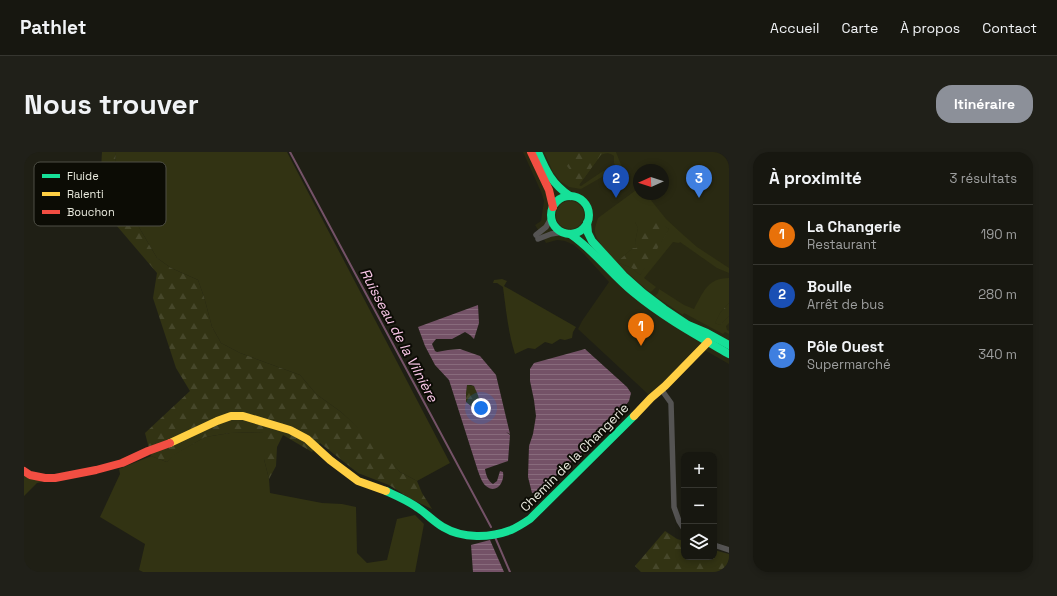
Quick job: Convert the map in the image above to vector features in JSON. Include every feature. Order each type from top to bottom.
[{"type":"street","points":[[531,152],[549,190],[553,207],[552,218],[556,226],[586,246],[613,274],[642,300],[679,326],[729,354]]},
{"type":"street","points":[[538,152],[546,170],[560,190],[570,196],[579,198],[586,204],[589,213],[587,223],[588,233],[592,241],[614,266],[642,293],[664,309],[688,324],[729,345]]},
{"type":"street","points":[[553,207],[560,199],[570,196]]},
{"type":"street","points":[[552,218],[537,237],[551,234],[579,232],[587,223]]},
{"type":"street","name":"Chemin de la Changerie","points":[[24,471],[30,475],[55,478],[103,468],[122,463],[231,416],[243,416],[290,430],[307,440],[358,481],[410,503],[442,527],[457,534],[467,536],[491,535],[511,530],[530,519],[708,342]]},
{"type":"street","points":[[661,389],[671,403],[674,507],[681,524]]},
{"type":"street","points":[[717,546],[729,550]]},
{"type":"shaded area","points":[[523,152],[729,152],[729,364],[701,348],[685,366],[649,395],[578,329],[609,282],[574,245],[565,241],[557,240],[546,243],[535,225],[541,221],[544,201]]},
{"type":"shaded area","points":[[478,305],[479,323],[474,339],[465,332],[452,339],[436,339],[432,344],[437,352],[460,349],[480,356],[496,375],[510,434],[506,432],[510,435],[508,461],[485,469],[488,478],[493,484],[497,481],[500,471],[503,472],[503,480],[496,488],[493,489],[485,485],[481,479],[449,380],[435,365],[425,346],[418,327]],"holes":[[[467,385],[474,386],[478,395],[479,405],[471,406],[466,402]]]},
{"type":"shaded area","points":[[585,349],[627,387],[631,393],[629,401],[605,432],[537,493],[532,493],[528,477],[529,446],[536,416],[530,381],[530,369],[534,363]]},
{"type":"shaded area","points":[[490,540],[504,572],[473,572],[471,545]]},
{"type":"green space","points":[[102,152],[116,152],[115,162],[101,162]]},
{"type":"green space","points":[[116,152],[287,152],[450,463],[417,481],[400,472],[341,412],[316,394],[300,375],[240,353],[221,343],[212,327],[198,280],[171,268],[157,258],[138,226],[166,226],[166,162],[115,162]]},
{"type":"green space","points":[[544,152],[616,152],[622,167],[617,170],[614,163],[614,156],[609,153],[603,154],[579,185],[581,186],[603,171],[609,170],[609,173],[581,189],[569,187],[560,181],[553,172]]},
{"type":"green space","points":[[577,152],[603,152],[579,185],[572,185],[567,180],[567,175],[570,170],[567,166]]},
{"type":"green space","points":[[633,192],[633,200],[651,200],[666,219],[697,247],[729,268],[729,273],[717,268],[680,242],[673,242],[644,278],[656,287],[650,292],[610,256],[598,240],[595,233],[598,218]],"holes":[[[635,222],[648,222],[669,229],[640,275],[632,268],[617,262],[633,248],[637,249],[635,243],[638,228]]]},
{"type":"green space","points":[[570,201],[580,205],[584,215],[580,225],[570,229],[560,225],[556,215],[560,205]]},
{"type":"green space","points":[[658,216],[665,220],[663,225],[669,229],[640,275],[632,268],[617,262],[633,248],[637,248],[635,243],[638,228],[635,222],[647,222],[649,219]]},
{"type":"green space","points":[[117,226],[138,226],[157,258],[171,268],[198,280],[212,327],[221,343],[240,353],[300,375],[316,394],[341,412],[383,450],[400,472],[417,481],[422,493],[432,509],[411,499],[389,485],[358,473],[320,443],[312,452],[283,435],[277,447],[276,466],[269,479],[264,459],[264,432],[230,433],[205,437],[174,455],[167,462],[151,456],[145,433],[190,391],[176,368],[153,298],[157,273]]},
{"type":"green space","points":[[729,278],[729,303],[720,313],[715,323],[720,325],[729,316],[729,323],[726,326],[729,334],[725,332],[723,334],[684,313],[683,315],[655,296],[659,289],[684,305],[694,309],[703,292],[711,284],[722,279]]},
{"type":"green space","points":[[502,279],[507,281],[504,286],[576,327],[572,338],[565,340],[560,339],[552,344],[545,342],[535,349],[528,348],[515,354],[509,329],[503,287],[497,283],[493,283],[494,280]]},
{"type":"green space","points":[[729,303],[729,316],[720,325],[715,323],[720,313]]},
{"type":"green space","points":[[467,385],[474,386],[479,397],[479,405],[471,406],[466,402]]},
{"type":"green space","points":[[265,432],[264,459],[269,479],[270,493],[322,503],[342,504],[356,507],[357,553],[367,563],[387,560],[397,519],[415,515],[424,524],[415,572],[143,572],[139,570],[145,544],[100,517],[120,474],[119,469],[151,456],[167,462],[173,455],[205,437],[230,433]]},
{"type":"green space","points":[[24,474],[42,482],[37,483],[24,496]]},
{"type":"green space","points":[[665,531],[681,540],[681,560],[717,560],[717,551],[729,554],[729,572],[641,572],[635,566]]},
{"type":"waterway","name":"Ruisseau de la Vilnière","points":[[290,152],[491,527]]},
{"type":"waterway","name":"Ruisseau de la Vilnière","points":[[495,537],[510,572]]},
{"type":"traffic: fast","points":[[538,152],[550,177],[570,196]]},
{"type":"traffic: fast","points":[[570,196],[580,199],[586,205],[589,215],[586,225],[580,231],[570,234],[560,231],[554,225],[551,215],[554,205],[560,199],[570,196]]},
{"type":"traffic: fast","points":[[587,223],[588,233],[592,241],[624,276],[643,293],[688,325],[729,345]]},
{"type":"traffic: fast","points":[[570,234],[587,247],[625,285],[644,301],[680,325],[729,354]]},
{"type":"traffic: fast","points":[[386,491],[411,503],[440,525],[459,534],[486,536],[503,533],[516,528],[530,519],[634,416]]},
{"type":"traffic: slow","points":[[634,416],[708,342]]},
{"type":"traffic: slow","points":[[170,443],[217,421],[231,416],[243,416],[290,430],[307,439],[330,460],[358,481],[386,491]]},
{"type":"traffic: jam","points":[[531,152],[549,190],[553,207]]},
{"type":"traffic: jam","points":[[24,471],[30,475],[55,478],[122,463],[170,443]]},
{"type":"place","name":"Boulle","points":[[616,198]]},
{"type":"place","name":"Pôle Ouest","points":[[699,198]]},
{"type":"place","name":"La Changerie","points":[[641,346]]}]
